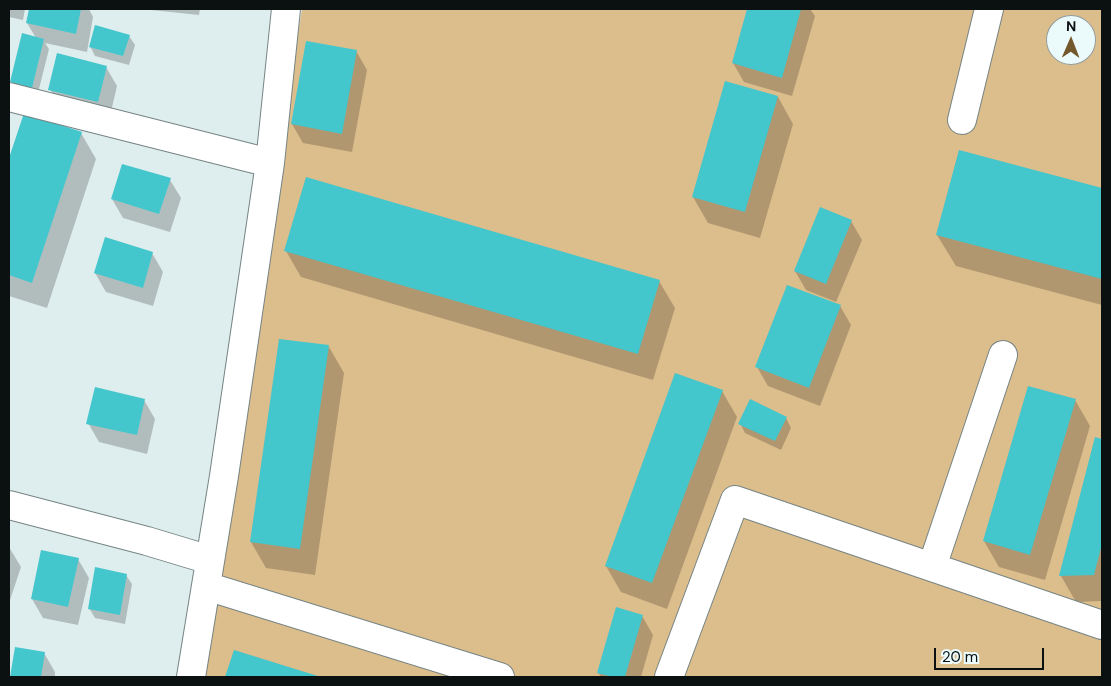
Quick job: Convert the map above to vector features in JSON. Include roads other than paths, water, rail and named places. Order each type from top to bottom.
[{"type":"street","points":[[191,677],[270,163],[286,9]]},
{"type":"street","points":[[962,120],[989,9]]},
{"type":"street","points":[[9,97],[270,163]]},
{"type":"street","points":[[932,567],[1003,355]]},
{"type":"street","points":[[669,677],[735,500],[1102,624]]},
{"type":"street","points":[[9,505],[147,541],[210,560]]},
{"type":"street","points":[[206,586],[500,677]]}]
